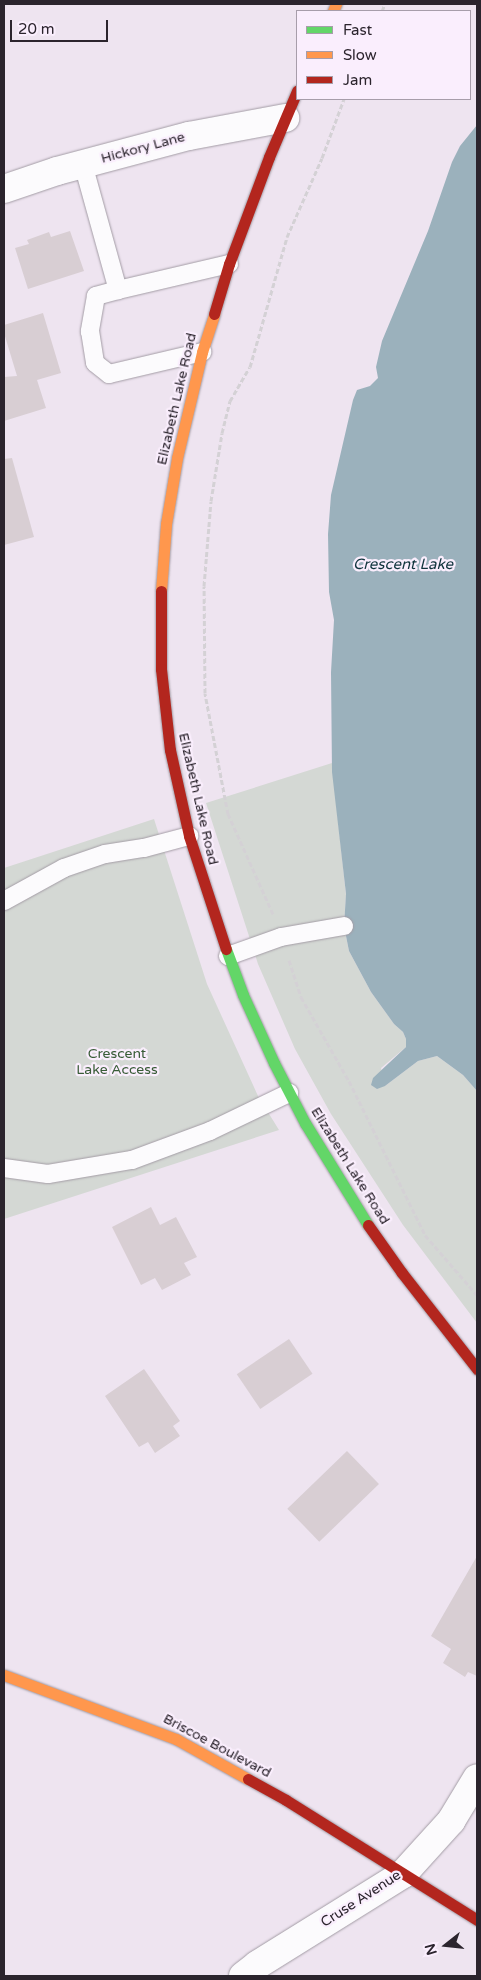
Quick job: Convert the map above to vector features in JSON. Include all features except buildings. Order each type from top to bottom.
[{"type":"street","name":"Elizabeth Lake Road","points":[[296,93],[229,264],[202,352],[184,426],[171,491],[160,596],[161,669],[164,710],[170,750],[189,836],[228,956],[259,1032],[289,1093],[340,1182],[380,1242],[477,1369]]},
{"type":"street","name":"Hickory Lane","points":[[4,189],[83,164],[189,136],[285,118]]},
{"type":"street","name":"Briscoe Boulevard","points":[[4,1675],[79,1701],[176,1739],[286,1800],[477,1920]]},
{"type":"street","name":"Cruse Avenue","points":[[243,1976],[257,1965],[403,1874],[451,1821],[477,1778]]},
{"type":"lane","points":[[83,164],[118,290]]},
{"type":"lane","points":[[202,352],[109,374],[95,363],[90,331],[96,296],[229,264]]},
{"type":"lane","points":[[4,901],[64,868],[105,854],[144,848],[189,836]]},
{"type":"lane","points":[[228,956],[281,937],[344,926]]},
{"type":"lane","points":[[4,1168],[48,1174],[132,1160],[210,1131],[289,1093]]},
{"type":"path","points":[[344,100],[322,158],[287,237],[252,360],[230,401],[222,432],[211,501],[204,586],[205,694],[228,814],[281,937],[301,997],[353,1089],[425,1235],[477,1294]]},
{"type":"green space","points":[[332,763],[346,895],[344,926],[349,951],[371,992],[394,1024],[403,1032],[406,1039],[406,1047],[381,1068],[385,1086],[418,1061],[437,1056],[463,1075],[477,1091],[477,1323],[403,1225],[331,1114],[295,1049],[258,964],[206,803]]},
{"type":"green space","name":"Crescent Lake Access","points":[[154,819],[207,984],[258,1096],[279,1130],[4,1219],[4,868]]},
{"type":"water","name":"Crescent Lake","points":[[477,125],[477,1091],[463,1075],[437,1056],[418,1061],[385,1086],[377,1089],[371,1085],[373,1078],[406,1047],[406,1039],[403,1032],[394,1024],[371,992],[349,951],[344,926],[346,894],[332,772],[331,672],[334,620],[329,592],[328,534],[331,495],[353,400],[357,390],[370,386],[378,378],[376,367],[382,341],[428,231],[452,162],[460,146]]},
{"type":"traffic: fast","points":[[226,949],[243,995],[274,1063],[305,1123],[368,1225]]},
{"type":"traffic: slow","points":[[333,10],[336,4]]},
{"type":"traffic: slow","points":[[161,591],[166,524],[177,458],[202,352],[214,314]]},
{"type":"traffic: slow","points":[[4,1675],[176,1739],[248,1779]]},
{"type":"traffic: jam","points":[[214,314],[229,264],[269,157],[296,93]]},
{"type":"traffic: jam","points":[[161,591],[161,669],[170,750],[189,836],[226,949]]},
{"type":"traffic: jam","points":[[368,1225],[402,1273],[477,1369]]},
{"type":"traffic: jam","points":[[248,1779],[286,1800],[477,1920]]}]
